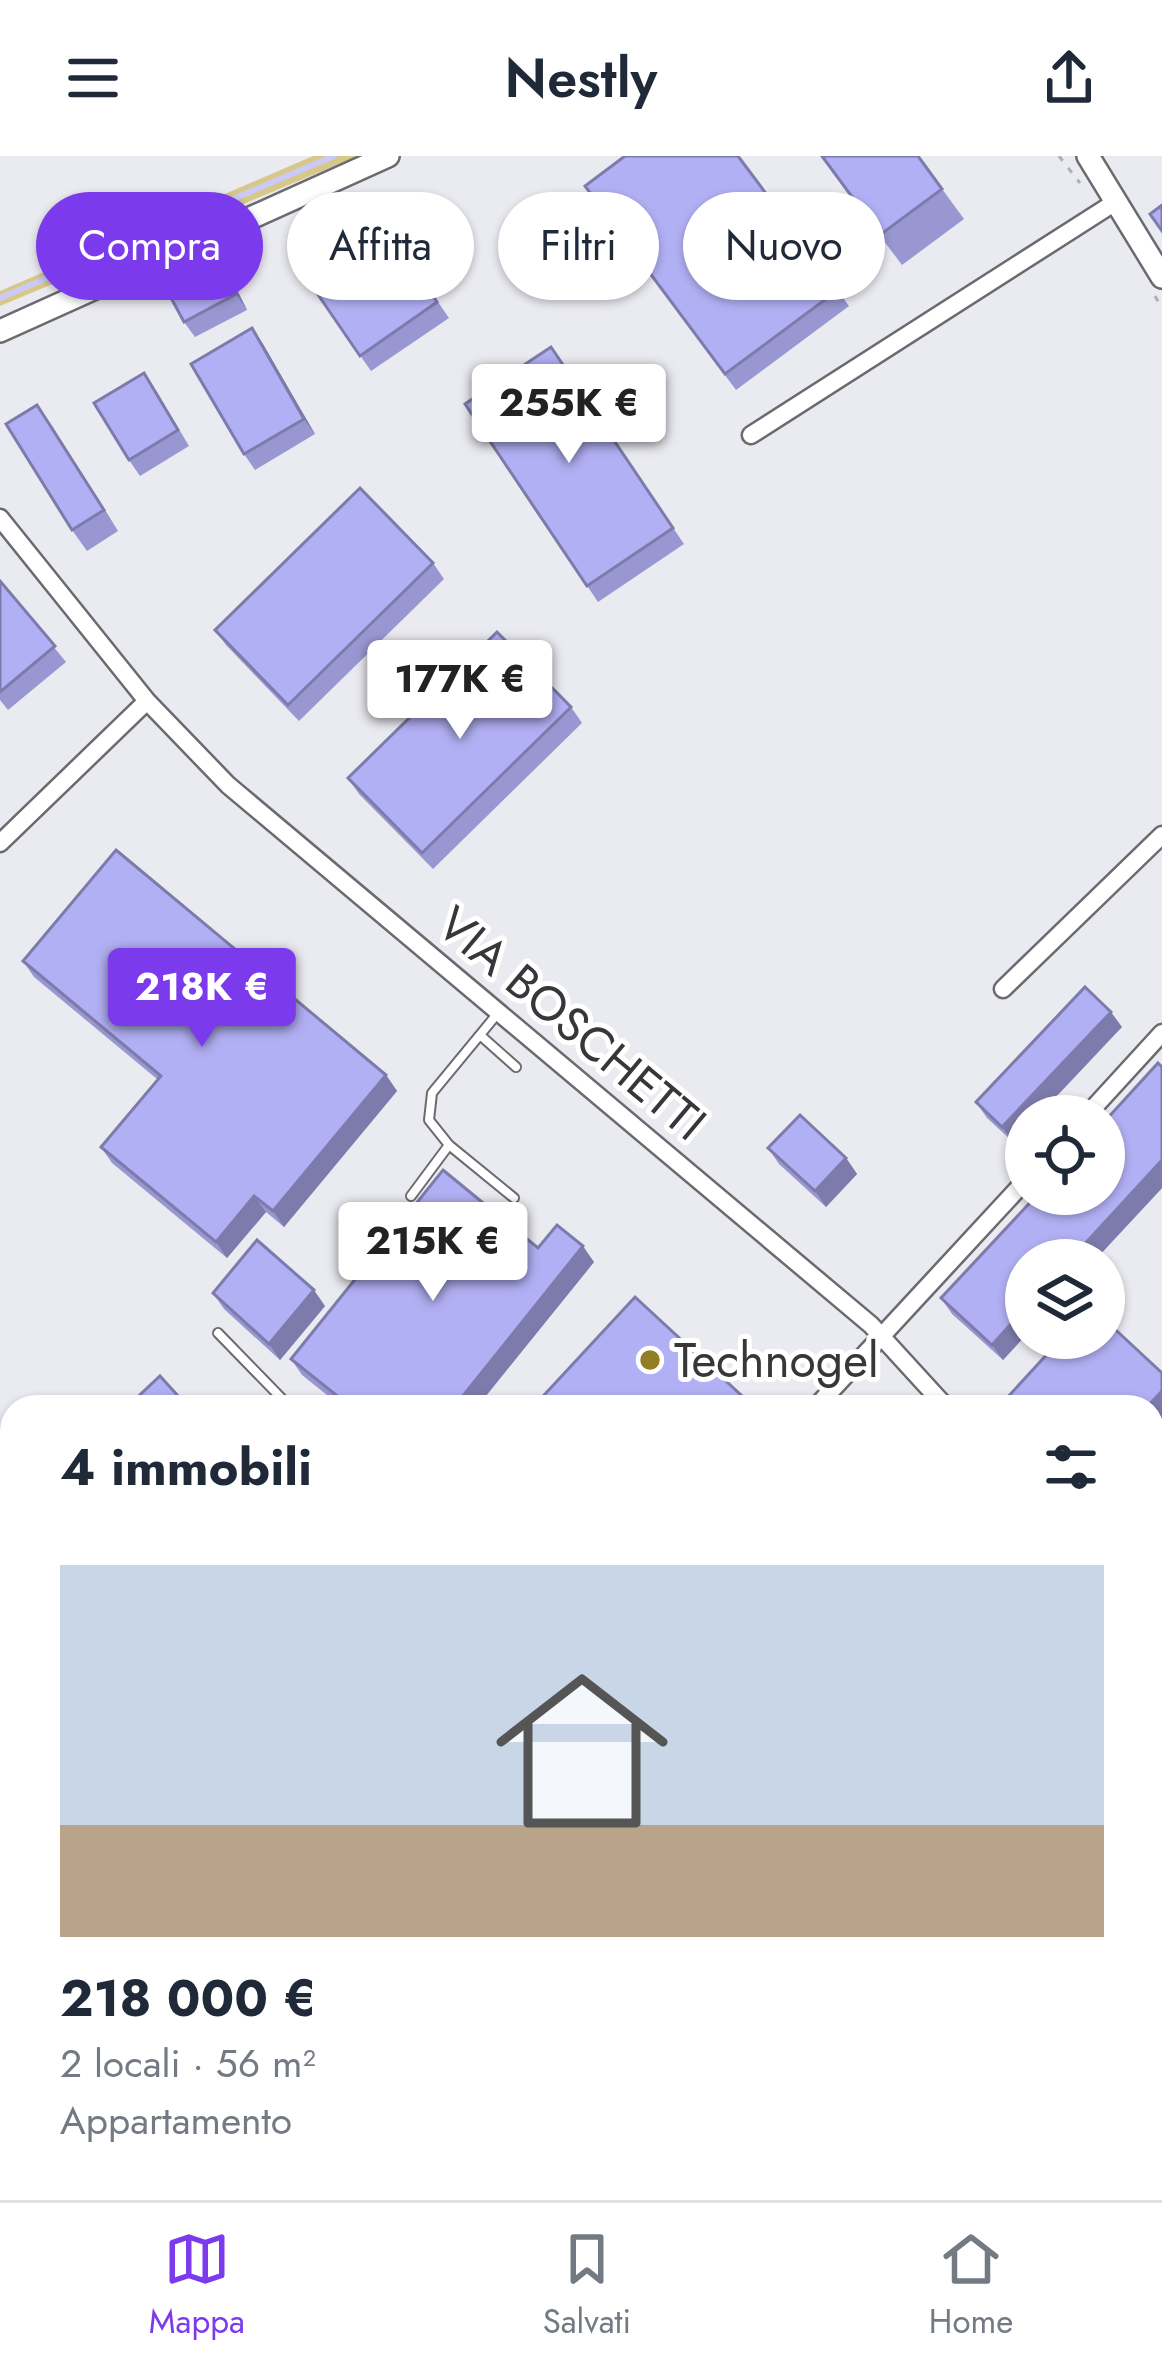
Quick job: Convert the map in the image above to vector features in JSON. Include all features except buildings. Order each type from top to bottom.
[{"type":"street","points":[[0,331],[388,156]]},
{"type":"street","points":[[1088,156],[1162,278]]},
{"type":"street","points":[[751,435],[1117,201]]},
{"type":"street","name":"VIA BOSCHETTI","points":[[0,518],[146,701],[228,785],[882,1336],[935,1395]]},
{"type":"street","points":[[0,843],[146,701]]},
{"type":"street","points":[[1003,989],[1162,835]]},
{"type":"street","points":[[1105,1095],[1162,1034]]},
{"type":"street","points":[[827,1395],[1005,1203]]},
{"type":"lane","points":[[499,1012],[432,1093],[429,1120],[448,1145],[514,1198]]},
{"type":"lane","points":[[480,1034],[516,1067]]},
{"type":"lane","points":[[411,1196],[448,1145]]},
{"type":"lane","points":[[218,1333],[278,1395]]},
{"type":"shaded area","points":[[313,156],[358,156],[263,196],[263,192],[230,192]]},
{"type":"shaded area","points":[[36,275],[36,291],[0,306],[0,291]]},
{"type":"waterway","points":[[0,298],[334,156]]},
{"type":"place","name":"Technogel","points":[[650,1360]]}]
